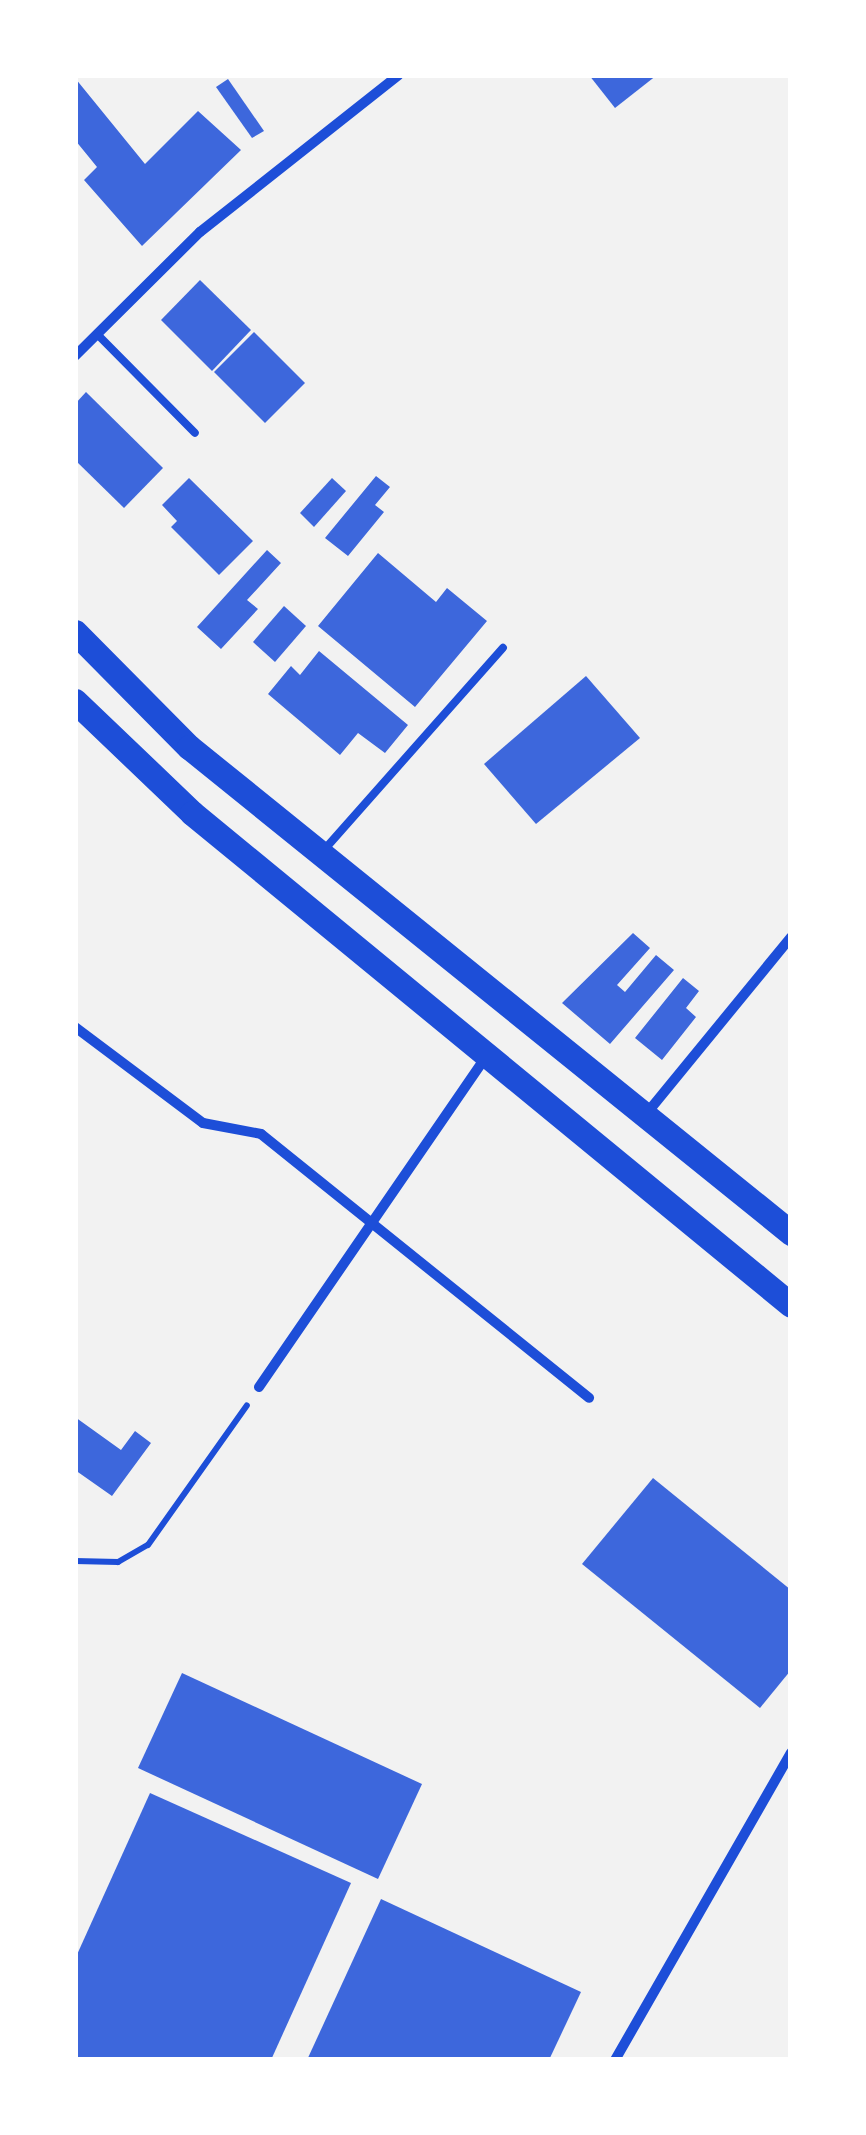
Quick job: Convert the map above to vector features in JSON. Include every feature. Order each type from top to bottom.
[{"type":"main road","points":[[75,632],[189,747],[646,1112],[791,1233]]},
{"type":"main road","points":[[75,701],[192,812],[791,1305]]},
{"type":"street","points":[[75,356],[200,232],[398,75]]},
{"type":"street","points":[[646,1112],[791,936]]},
{"type":"street","points":[[75,1027],[203,1122],[261,1134],[589,1398]]},
{"type":"street","points":[[260,1387],[486,1056]]},
{"type":"street","points":[[615,2060],[791,1754]]},
{"type":"lane","points":[[97,334],[195,433]]},
{"type":"lane","points":[[321,854],[503,648]]},
{"type":"path","points":[[75,1561],[118,1562],[148,1545],[260,1387]]},
{"type":"building","points":[[589,75],[657,75],[615,108]]},
{"type":"building","points":[[75,78],[145,164],[198,111],[241,150],[142,246],[84,180],[97,167],[75,140]]},
{"type":"building","points":[[228,79],[264,131],[252,138],[216,87]]},
{"type":"building","points":[[200,280],[251,330],[212,371],[161,320]]},
{"type":"building","points":[[254,332],[305,383],[265,423],[214,372]]},
{"type":"building","points":[[86,392],[163,468],[124,508],[75,460],[75,404]]},
{"type":"building","points":[[376,476],[390,487],[375,505],[384,512],[348,556],[325,538]]},
{"type":"building","points":[[189,478],[253,541],[219,575],[171,527],[177,521],[162,505]]},
{"type":"building","points":[[332,478],[346,491],[314,527],[300,513]]},
{"type":"building","points":[[267,550],[281,563],[247,600],[258,609],[221,649],[197,627]]},
{"type":"building","points":[[378,553],[436,602],[447,588],[487,621],[415,707],[318,626]]},
{"type":"building","points":[[284,606],[306,626],[275,662],[253,642]]},
{"type":"building","points":[[319,651],[408,725],[385,753],[358,733],[340,755],[268,694],[291,666],[300,675]]},
{"type":"building","points":[[586,676],[640,738],[536,824],[484,764]]},
{"type":"building","points":[[633,933],[650,948],[617,985],[625,992],[656,955],[674,970],[610,1044],[562,1003]]},
{"type":"building","points":[[683,978],[699,991],[686,1008],[696,1017],[662,1060],[635,1038]]},
{"type":"building","points":[[75,1417],[121,1450],[135,1431],[151,1443],[112,1496],[75,1470]]},
{"type":"building","points":[[653,1478],[791,1590],[791,1670],[760,1708],[582,1564]]},
{"type":"building","points":[[182,1673],[422,1784],[378,1879],[138,1768]]},
{"type":"building","points":[[150,1793],[351,1883],[271,2060],[75,2060],[75,1959]]},
{"type":"building","points":[[381,1899],[581,1992],[549,2060],[307,2060]]}]
